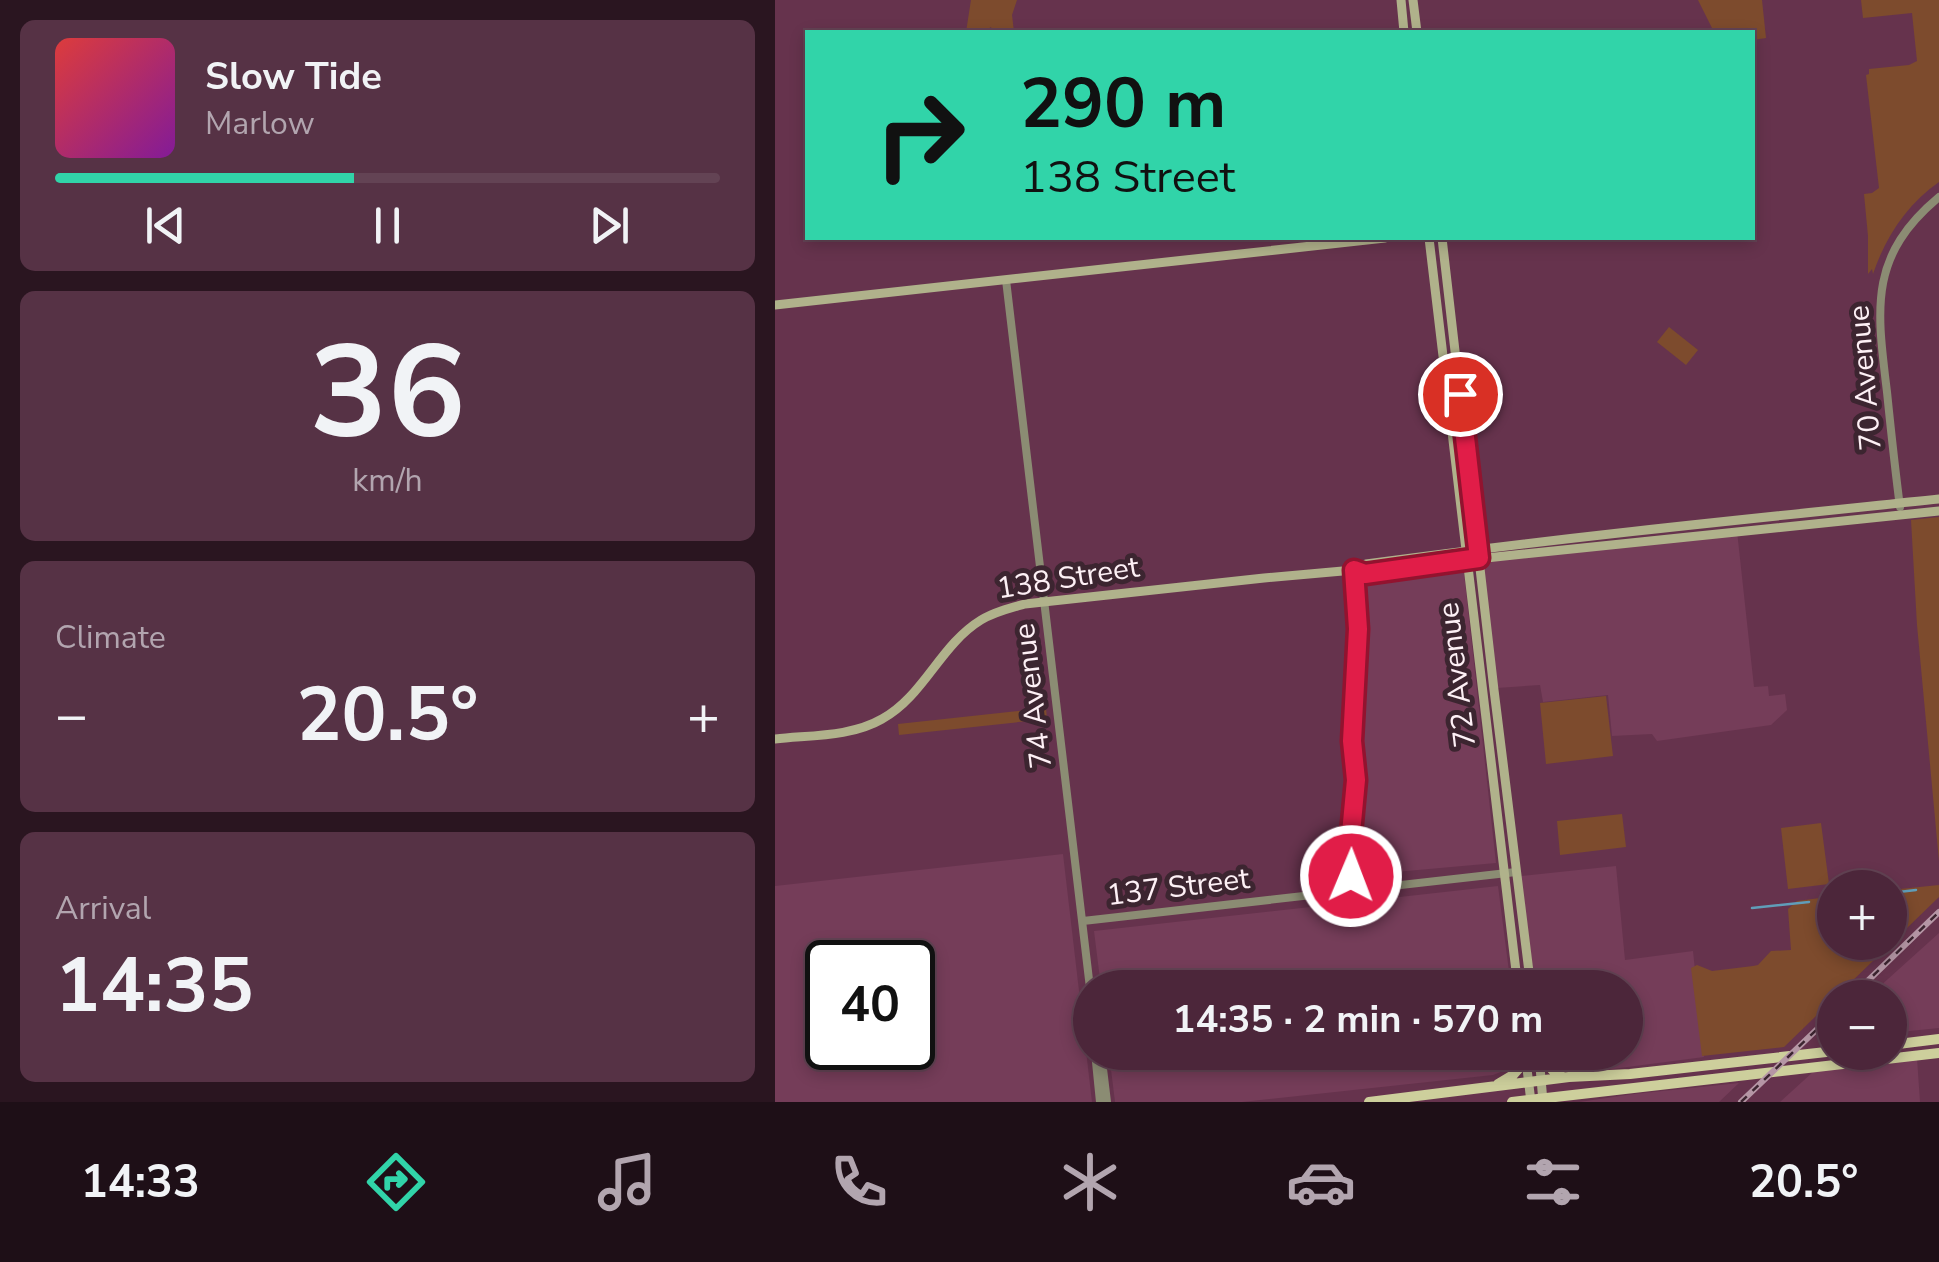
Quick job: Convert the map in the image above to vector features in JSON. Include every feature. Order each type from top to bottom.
[{"type":"main road","points":[[1401,0],[1405,30]]},
{"type":"main road","points":[[1413,0],[1417,30]]},
{"type":"main road","points":[[775,305],[1367,240]]},
{"type":"main road","name":"72 Avenue","points":[[1429,240],[1529,970]]},
{"type":"main road","name":"72 Avenue","points":[[1442,240],[1516,970]]},
{"type":"main road","name":"138 Street","points":[[1900,509],[1939,499]]},
{"type":"main road","name":"138 Street","points":[[775,739],[852,730],[880,720],[908,700],[970,627],[1025,604],[1354,570],[1365,574],[1473,554],[1900,509],[1939,510]]},
{"type":"main road","points":[[1907,1043],[1939,1039]]},
{"type":"main road","points":[[1369,1102],[1817,1053]]},
{"type":"main road","points":[[1512,1102],[1939,1053]]},
{"type":"main road","points":[[1808,1068],[1817,1061]]},
{"type":"main road","points":[[1493,1087],[1516,1070]]},
{"type":"main road","points":[[1531,1070],[1535,1082]]},
{"type":"main road","points":[[1536,1070],[1537,1101]]},
{"type":"main road","points":[[1552,1070],[1557,1076],[1569,1078]]},
{"type":"street","name":"70 Avenue","points":[[1900,509],[1879,299],[1889,262],[1902,236],[1939,197]]},
{"type":"street","name":"74 Avenue","points":[[1006,280],[1089,970]]},
{"type":"street","points":[[1352,890],[1350,844],[1356,780],[1352,741],[1358,629],[1354,570]]},
{"type":"street","name":"137 Street","points":[[1083,922],[1517,872]]},
{"type":"street","points":[[1100,1070],[1104,1102]]},
{"type":"shaded area","points":[[971,0],[1017,0],[1012,15],[1014,30],[966,30]]},
{"type":"shaded area","points":[[1698,0],[1762,0],[1766,38],[1755,40],[1755,30],[1713,30]]},
{"type":"shaded area","points":[[1861,0],[1939,0],[1939,182],[1899,223],[1873,274],[1872,269],[1868,274],[1864,194],[1879,188],[1866,75],[1869,69],[1917,61],[1912,13],[1863,18]]},
{"type":"shaded area","points":[[1669,327],[1698,350],[1686,365],[1657,342]]},
{"type":"shaded area","points":[[1939,517],[1939,861],[1911,520]]},
{"type":"shaded area","points":[[1737,531],[1754,687],[1768,686],[1769,696],[1785,694],[1787,710],[1771,725],[1657,741],[1652,734],[1612,736],[1608,695],[1543,702],[1540,685],[1497,688],[1481,562]]},
{"type":"shaded area","points":[[1459,570],[1464,573],[1496,863],[1362,875],[1367,781],[1363,748],[1369,614],[1366,582]]},
{"type":"shaded area","points":[[1606,696],[1613,756],[1546,764],[1540,703]]},
{"type":"shaded area","points":[[1046,708],[1047,719],[899,735],[898,724]]},
{"type":"shaded area","points":[[1622,814],[1626,847],[1560,855],[1557,821]]},
{"type":"shaded area","points":[[1821,823],[1827,870],[1817,870],[1817,885],[1788,889],[1781,828]]},
{"type":"shaded area","points":[[1063,854],[1077,970],[1073,970],[1073,1070],[1088,1070],[1092,1102],[775,1102],[775,886]]},
{"type":"shaded area","points":[[1616,866],[1625,960],[1693,951],[1704,1057],[1643,1065],[1643,970],[1533,970],[1521,876]]},
{"type":"shaded area","points":[[1939,885],[1939,897],[1907,928],[1907,888]]},
{"type":"shaded area","points":[[1498,886],[1509,970],[1099,970],[1094,931]]},
{"type":"shaded area","points":[[1817,898],[1817,960],[1874,960],[1853,980],[1817,980],[1817,1015],[1784,1047],[1702,1056],[1691,968],[1697,965],[1712,971],[1753,966],[1771,951],[1791,950],[1788,909],[1797,901]]},
{"type":"shaded area","points":[[1939,933],[1939,1028],[1907,1031],[1907,980],[1887,980]]},
{"type":"shaded area","points":[[1917,1058],[1920,1102],[1780,1102],[1814,1071],[1907,1070],[1907,1059]]},
{"type":"shaded area","points":[[1111,1070],[1506,1070],[1493,1075],[1242,1102],[1115,1102]]},
{"type":"shaded area","points":[[1562,1070],[1605,1070],[1574,1074]]},
{"type":"shaded area","points":[[1739,1083],[1719,1102],[1579,1102],[1634,1094]]},
{"type":"waterway","points":[[1907,891],[1916,890]]},
{"type":"waterway","points":[[1752,908],[1809,902]]},
{"type":"railway","points":[[1869,980],[1939,912]]},
{"type":"railway","points":[[1741,1102],[1817,1029]]},
{"type":"route","points":[[1351,876],[1358,629],[1354,570],[1365,574],[1479,558],[1460,394]]}]
